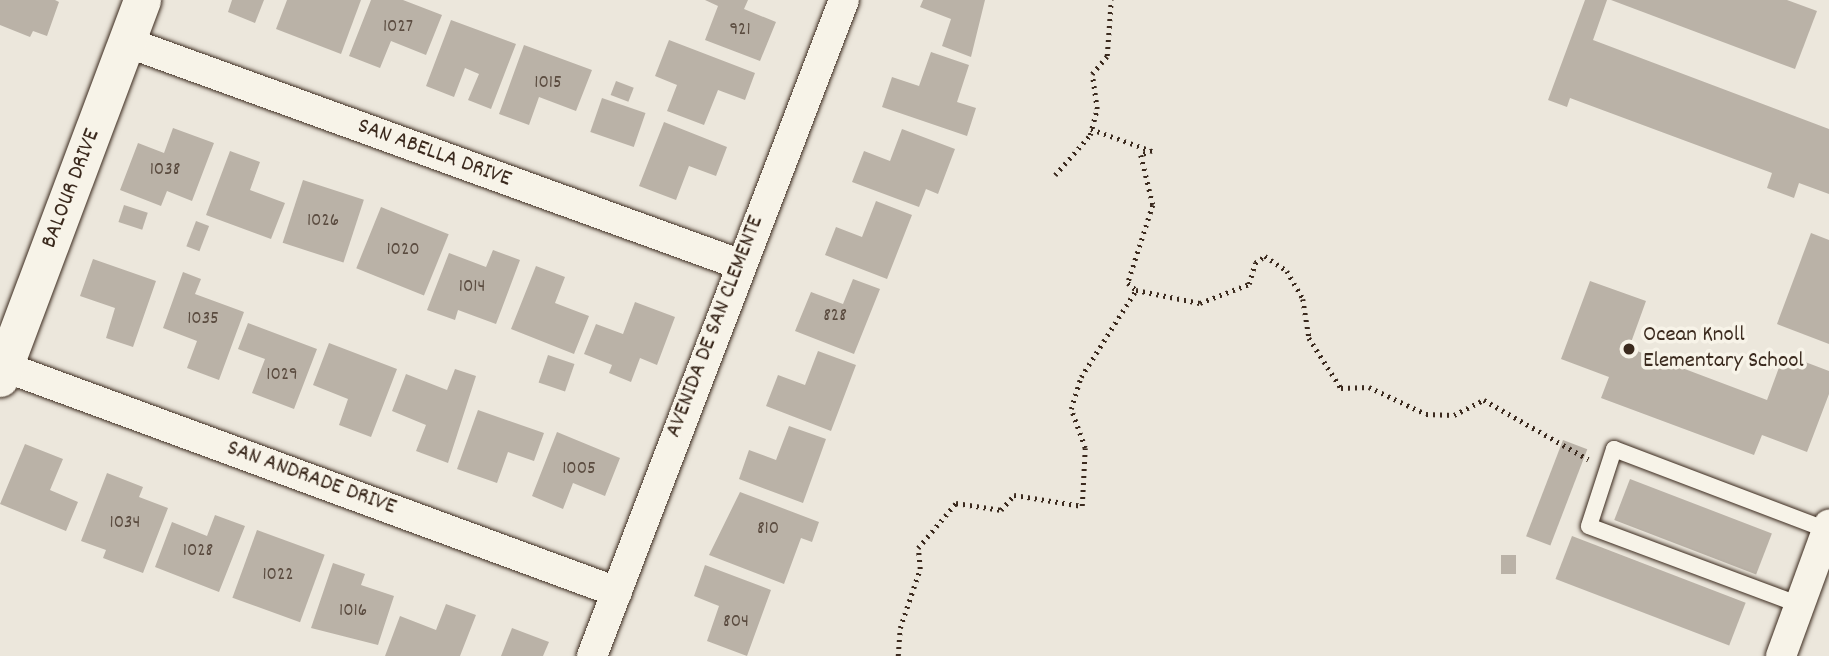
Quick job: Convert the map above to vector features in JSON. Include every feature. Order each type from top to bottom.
[{"type":"street","name":"BALOUR DRIVE","points":[[2,372],[129,43],[142,0]]},
{"type":"street","name":"AVENIDA DE SAN CLEMENTE","points":[[592,656],[739,264],[844,0]]},
{"type":"street","name":"SAN ABELLA DRIVE","points":[[129,43],[739,264]]},
{"type":"street","name":"SAN ANDRADE DRIVE","points":[[2,372],[617,592]]},
{"type":"street","points":[[1781,656],[1828,528]]},
{"type":"lane","points":[[1800,604],[1589,526],[1614,449],[1828,528]]},
{"type":"path","points":[[1055,174],[1091,130],[1097,109],[1092,74],[1107,56],[1111,0]]},
{"type":"path","points":[[1091,130],[1152,151],[1142,155],[1153,205],[1128,283],[1136,290],[1200,303],[1249,284],[1255,263],[1265,256],[1287,271],[1303,299],[1309,338],[1341,388],[1369,387],[1426,414],[1454,415],[1484,400],[1570,453],[1609,465]]},
{"type":"path","points":[[898,656],[900,628],[920,569],[918,548],[956,503],[1001,510],[1014,495],[1082,506],[1085,448],[1072,409],[1081,377],[1136,290]]},
{"type":"building","points":[[0,0],[59,2],[47,36],[33,31],[30,37],[0,25]]},
{"type":"building","points":[[232,0],[264,0],[255,23],[228,12]]},
{"type":"building","points":[[287,0],[361,0],[341,54],[276,29]]},
{"type":"building","points":[[371,0],[403,0],[442,15],[426,55],[391,41],[380,68],[349,56]]},
{"type":"building","points":[[705,0],[748,0],[744,9],[776,22],[760,61],[705,40],[718,6]]},
{"type":"building","points":[[923,0],[985,0],[971,57],[942,46],[951,19],[920,7]]},
{"type":"building","points":[[1585,0],[1607,0],[1593,40],[1829,129],[1829,194],[1799,183],[1794,198],[1767,188],[1772,173],[1570,98],[1567,107],[1548,100]]},
{"type":"building","points":[[1611,0],[1787,0],[1817,11],[1795,69]]},
{"type":"building","points":[[451,20],[516,44],[491,109],[468,100],[479,74],[465,68],[454,97],[426,86]]},
{"type":"building","points":[[669,40],[755,73],[745,100],[718,90],[704,125],[667,111],[677,85],[655,76]]},
{"type":"building","points":[[524,45],[592,70],[576,111],[539,97],[529,125],[499,114]]},
{"type":"building","points":[[931,52],[969,65],[957,102],[976,108],[967,136],[882,107],[892,77],[919,86]]},
{"type":"building","points":[[616,81],[634,88],[628,102],[611,95]]},
{"type":"building","points":[[602,98],[645,113],[634,147],[590,132]]},
{"type":"building","points":[[664,122],[727,147],[716,176],[689,166],[676,200],[639,186]]},
{"type":"building","points":[[173,128],[214,143],[192,201],[167,191],[161,206],[120,190],[138,143],[164,153]]},
{"type":"building","points":[[902,129],[955,149],[938,194],[926,189],[919,207],[852,182],[864,151],[890,161]]},
{"type":"building","points":[[230,151],[260,162],[250,190],[285,203],[271,239],[206,215]]},
{"type":"building","points":[[303,180],[364,200],[343,263],[283,243]]},
{"type":"building","points":[[876,201],[912,215],[887,279],[825,255],[836,227],[862,237]]},
{"type":"building","points":[[124,205],[148,213],[142,230],[118,222]]},
{"type":"building","points":[[381,207],[449,234],[424,296],[356,268]]},
{"type":"building","points":[[196,221],[209,226],[199,251],[186,246]]},
{"type":"building","points":[[1811,233],[1829,240],[1829,344],[1777,324]]},
{"type":"building","points":[[493,250],[520,260],[496,324],[458,310],[455,320],[427,310],[449,253],[486,267]]},
{"type":"building","points":[[93,259],[156,281],[133,347],[106,338],[115,308],[80,296]]},
{"type":"building","points":[[536,266],[565,277],[555,303],[589,316],[574,354],[511,329]]},
{"type":"building","points":[[183,272],[201,279],[195,294],[244,312],[219,380],[187,368],[197,341],[163,328]]},
{"type":"building","points":[[853,279],[880,289],[854,354],[795,331],[811,292],[843,304]]},
{"type":"building","points":[[1590,281],[1646,301],[1629,348],[1767,400],[1784,354],[1829,371],[1829,394],[1807,452],[1762,435],[1754,455],[1601,398],[1609,377],[1561,359]]},
{"type":"building","points":[[635,302],[675,317],[657,365],[640,358],[631,382],[609,373],[612,365],[584,354],[596,324],[623,334]]},
{"type":"building","points":[[248,323],[317,349],[294,409],[252,393],[265,359],[238,349]]},
{"type":"building","points":[[329,343],[397,369],[371,437],[339,425],[348,399],[313,385]]},
{"type":"building","points":[[818,351],[856,365],[831,431],[766,406],[778,375],[805,385]]},
{"type":"building","points":[[548,355],[574,364],[565,392],[539,382]]},
{"type":"building","points":[[455,369],[476,376],[448,463],[416,451],[426,425],[392,411],[406,374],[447,390]]},
{"type":"building","points":[[478,410],[544,433],[534,461],[508,452],[497,483],[457,469]]},
{"type":"building","points":[[789,426],[826,439],[803,503],[739,479],[749,450],[776,460]]},
{"type":"building","points":[[557,432],[620,458],[605,496],[573,483],[563,509],[532,496]]},
{"type":"building","points":[[1563,440],[1587,449],[1550,545],[1526,536]]},
{"type":"building","points":[[25,444],[63,459],[50,490],[78,502],[66,531],[0,504]]},
{"type":"building","points":[[107,473],[143,487],[139,497],[168,508],[143,573],[103,558],[106,550],[81,541]]},
{"type":"building","points":[[1630,479],[1772,533],[1756,575],[1614,520]]},
{"type":"building","points":[[740,492],[819,522],[812,542],[801,538],[784,584],[709,555]]},
{"type":"building","points":[[215,515],[245,526],[219,592],[155,567],[172,522],[207,536]]},
{"type":"building","points":[[257,530],[325,555],[300,622],[232,598]]},
{"type":"building","points":[[1572,536],[1746,603],[1729,646],[1556,579]]},
{"type":"building","points":[[1501,555],[1516,555],[1516,574],[1501,574]]},
{"type":"building","points":[[333,563],[365,574],[361,585],[394,596],[378,645],[311,628]]},
{"type":"building","points":[[705,565],[771,590],[747,656],[707,641],[719,606],[694,596]]},
{"type":"building","points":[[446,604],[476,615],[460,656],[385,656],[400,616],[436,630]]},
{"type":"building","points":[[512,628],[549,642],[543,656],[501,656]]},
{"type":"place","name":"Ocean Knoll Elementary School","points":[[1629,349]]}]
